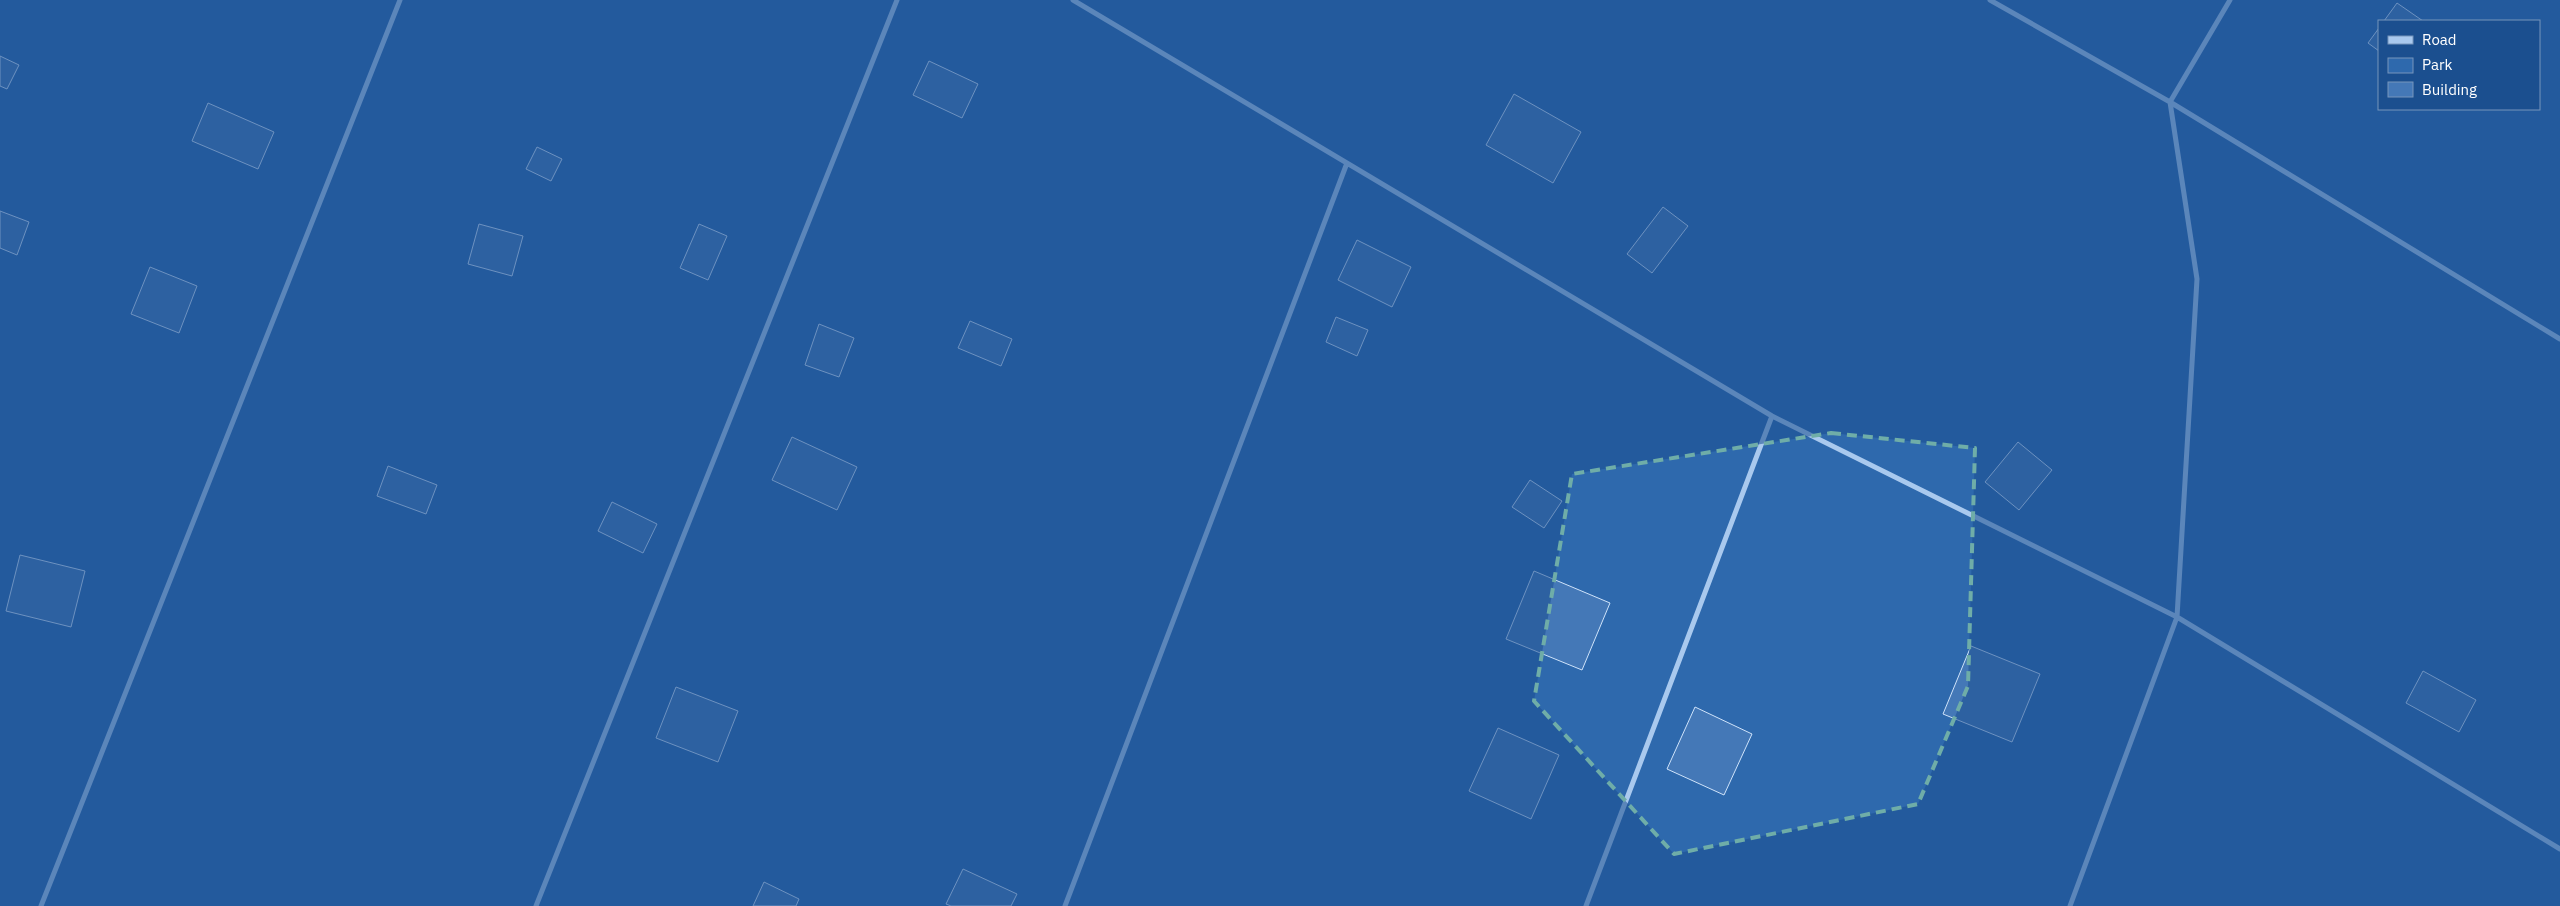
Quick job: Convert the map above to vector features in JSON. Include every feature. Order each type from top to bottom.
[{"type":"street","points":[[41,906],[400,0]]},
{"type":"street","points":[[536,906],[897,0]]},
{"type":"street","points":[[1073,0],[1772,416],[2177,617],[2560,849]]},
{"type":"street","points":[[1990,0],[2170,102],[2560,339]]},
{"type":"street","points":[[2070,906],[2177,617],[2197,279],[2170,102],[2230,0]]},
{"type":"street","points":[[1065,906],[1347,163]]},
{"type":"street","points":[[1586,906],[1772,416]]},
{"type":"highlighted area","points":[[1831,433],[1975,448],[1968,686],[1918,804],[1674,854],[1534,701],[1572,474]]},
{"type":"green space","points":[[0,0],[2560,0],[2560,906],[0,906]]},
{"type":"building","points":[[2397,3],[2422,20],[2385,20]]},
{"type":"building","points":[[2378,29],[2378,50],[2368,43]]},
{"type":"building","points":[[0,56],[19,65],[7,89],[0,86]]},
{"type":"building","points":[[929,61],[978,84],[962,118],[913,95]]},
{"type":"building","points":[[1514,94],[1581,132],[1553,183],[1486,145]]},
{"type":"building","points":[[208,103],[274,132],[258,169],[192,141]]},
{"type":"building","points":[[537,147],[562,159],[551,181],[526,169]]},
{"type":"building","points":[[1663,207],[1688,226],[1652,273],[1627,254]]},
{"type":"building","points":[[0,211],[29,222],[17,255],[0,248]]},
{"type":"building","points":[[479,224],[523,236],[512,276],[468,264]]},
{"type":"building","points":[[699,224],[727,236],[708,280],[680,268]]},
{"type":"building","points":[[1357,240],[1411,267],[1392,307],[1338,280]]},
{"type":"building","points":[[150,267],[197,286],[179,333],[131,314]]},
{"type":"building","points":[[1336,317],[1368,330],[1357,356],[1326,342]]},
{"type":"building","points":[[970,321],[1012,339],[1001,366],[958,348]]},
{"type":"building","points":[[819,324],[854,338],[839,377],[805,365]]},
{"type":"building","points":[[792,437],[857,467],[837,510],[772,480]]},
{"type":"building","points":[[2018,442],[2052,470],[2019,510],[1985,482]]},
{"type":"building","points":[[388,466],[437,485],[426,514],[377,496]]},
{"type":"building","points":[[1530,480],[1562,501],[1544,528],[1512,507]]},
{"type":"building","points":[[612,502],[657,524],[643,553],[598,531]]},
{"type":"building","points":[[20,555],[85,571],[71,627],[6,611]]},
{"type":"building","points":[[1534,571],[1610,603],[1582,670],[1506,639]]},
{"type":"building","points":[[1971,646],[2040,674],[2012,742],[1943,714]]},
{"type":"building","points":[[2423,671],[2476,700],[2459,732],[2406,703]]},
{"type":"building","points":[[676,687],[738,711],[718,762],[656,738]]},
{"type":"building","points":[[1695,707],[1752,734],[1724,795],[1667,769]]},
{"type":"building","points":[[1498,728],[1559,755],[1531,819],[1469,791]]},
{"type":"building","points":[[963,869],[1017,894],[1011,906],[951,906],[946,904]]},
{"type":"building","points":[[764,882],[799,899],[796,906],[753,906]]}]
